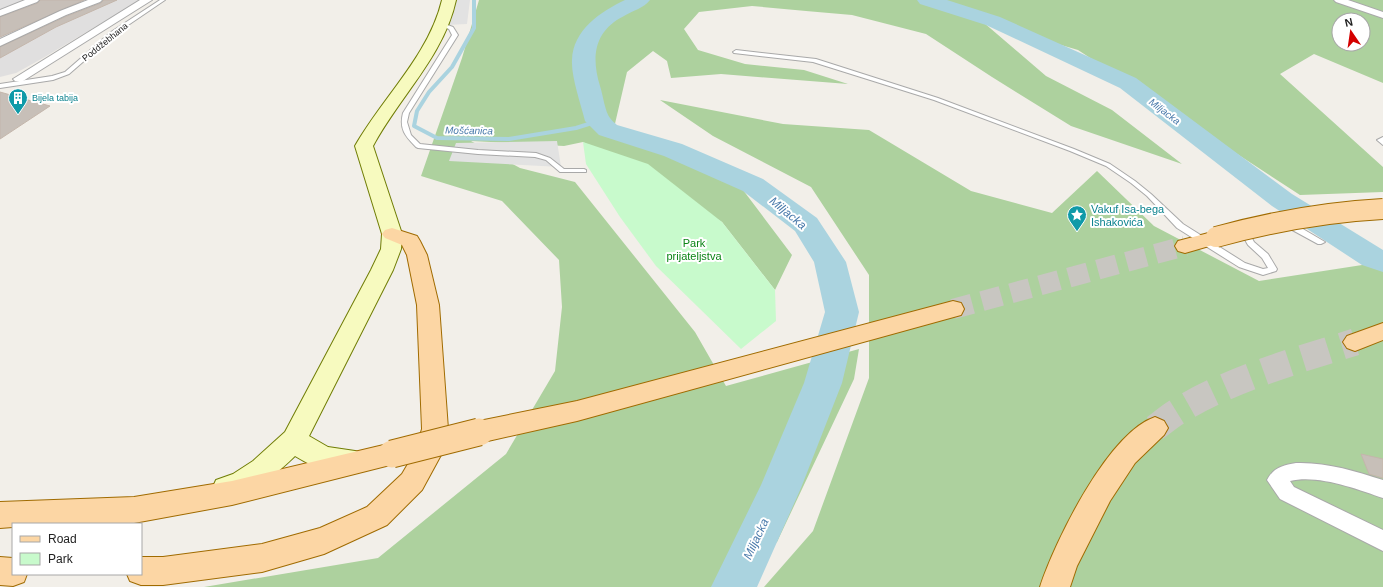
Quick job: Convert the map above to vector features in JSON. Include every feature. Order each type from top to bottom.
[{"type":"main road","points":[[201,499],[243,482],[253,476],[263,469],[294,440],[382,270],[391,248],[392,234],[364,146],[372,129],[424,57],[442,25],[449,0]]},
{"type":"main road","points":[[1201,242],[1240,230],[1294,219],[1343,212],[1383,209]]},
{"type":"main road","points":[[142,572],[163,571],[262,558],[324,540],[377,516],[412,482],[428,455],[435,429],[428,312],[417,255],[410,242],[392,234]]},
{"type":"main road","points":[[0,515],[134,510],[232,493],[479,432],[576,411],[660,387],[953,309]]},
{"type":"main road","points":[[1355,342],[1383,331]]},
{"type":"main road","points":[[1055,587],[1063,563],[1100,492],[1125,455],[1155,428]]},
{"type":"main road","points":[[294,440],[311,453],[332,461],[357,462]]},
{"type":"main road","points":[[0,572],[12,572]]},
{"type":"street","points":[[0,13],[34,0]]},
{"type":"street","points":[[0,43],[96,0]]},
{"type":"street","points":[[19,78],[53,59],[147,0]]},
{"type":"street","points":[[1339,0],[1383,15]]},
{"type":"street","points":[[1383,489],[1329,474],[1307,471],[1284,473],[1277,480],[1287,493],[1383,541]]},
{"type":"lane","name":"Poddžebhana","points":[[0,86],[53,78],[67,72],[113,33],[163,0]]},
{"type":"lane","points":[[442,25],[451,28],[456,35],[406,113],[404,122],[408,136],[418,146],[478,152],[536,154],[548,159],[562,171],[584,171]]},
{"type":"lane","points":[[736,52],[814,60],[936,99],[1108,165],[1149,195],[1180,226],[1201,242],[1242,265],[1263,272],[1273,269],[1265,256],[1251,242],[1242,226],[1262,220],[1286,223],[1321,242]]},
{"type":"lane","points":[[1383,139],[1380,140],[1383,143]]},
{"type":"shaded area","points":[[0,0],[140,0],[16,73],[0,77]]},
{"type":"shaded area","points":[[452,0],[470,0],[467,24],[446,25]]},
{"type":"shaded area","points":[[557,141],[561,167],[449,161],[456,143]]},
{"type":"green space","points":[[479,0],[1383,0],[1383,83],[1314,54],[1280,74],[1383,167],[1383,192],[1300,195],[1078,50],[983,22],[1046,76],[1112,110],[1182,164],[1071,126],[926,34],[852,15],[752,6],[699,12],[684,29],[698,50],[745,64],[804,70],[848,84],[721,74],[671,78],[667,61],[653,51],[627,72],[614,128],[740,186],[792,255],[775,290],[722,222],[583,142],[564,146],[471,141],[520,168],[575,182],[695,332],[726,386],[859,349],[854,379],[777,542],[714,587],[204,587],[378,558],[506,454],[555,371],[562,307],[559,260],[502,201],[421,176],[462,58]]},
{"type":"green space","points":[[660,100],[783,124],[869,130],[971,191],[1052,213],[1097,171],[1154,226],[1259,281],[1375,263],[1383,267],[1383,587],[764,587],[813,531],[869,378],[869,275],[811,187],[713,136]]},
{"type":"green space","name":"Park prijateljstva","points":[[583,142],[648,164],[722,222],[775,290],[776,321],[741,349],[656,266],[620,217],[586,164]]},
{"type":"building","points":[[40,0],[84,0],[0,37],[0,17],[38,3]]},
{"type":"building","points":[[104,0],[117,0],[56,27],[0,58],[0,47],[67,16],[101,3]]},
{"type":"building","name":"Bijela tabija","points":[[0,92],[28,100],[50,106],[0,139]]},
{"type":"building","points":[[1361,454],[1383,459],[1383,478],[1369,474]]},
{"type":"waterway","name":"Mošćanica","points":[[474,0],[474,28],[452,67],[429,92],[417,111],[414,126],[437,138],[509,139],[576,128],[598,121]]},
{"type":"waterway","name":"Miljacka","points":[[640,0],[614,13],[595,28],[587,43],[583,60],[587,82],[598,121],[608,130],[673,150],[753,185],[806,225],[830,262],[842,312],[823,383],[780,488],[734,587]]},
{"type":"waterway","name":"Miljacka","points":[[927,0],[993,21],[1128,83],[1282,200],[1373,258],[1383,262]]},
{"type":"tunnel","points":[[953,309],[1185,246]]},
{"type":"tunnel","points":[[1155,428],[1170,416],[1221,389],[1265,371],[1355,342]]},
{"type":"place","name":"Bijela tabija","points":[[18,115]]},
{"type":"place","name":"Vakuf Isa-bega Ishakovića","points":[[1077,232]]}]
